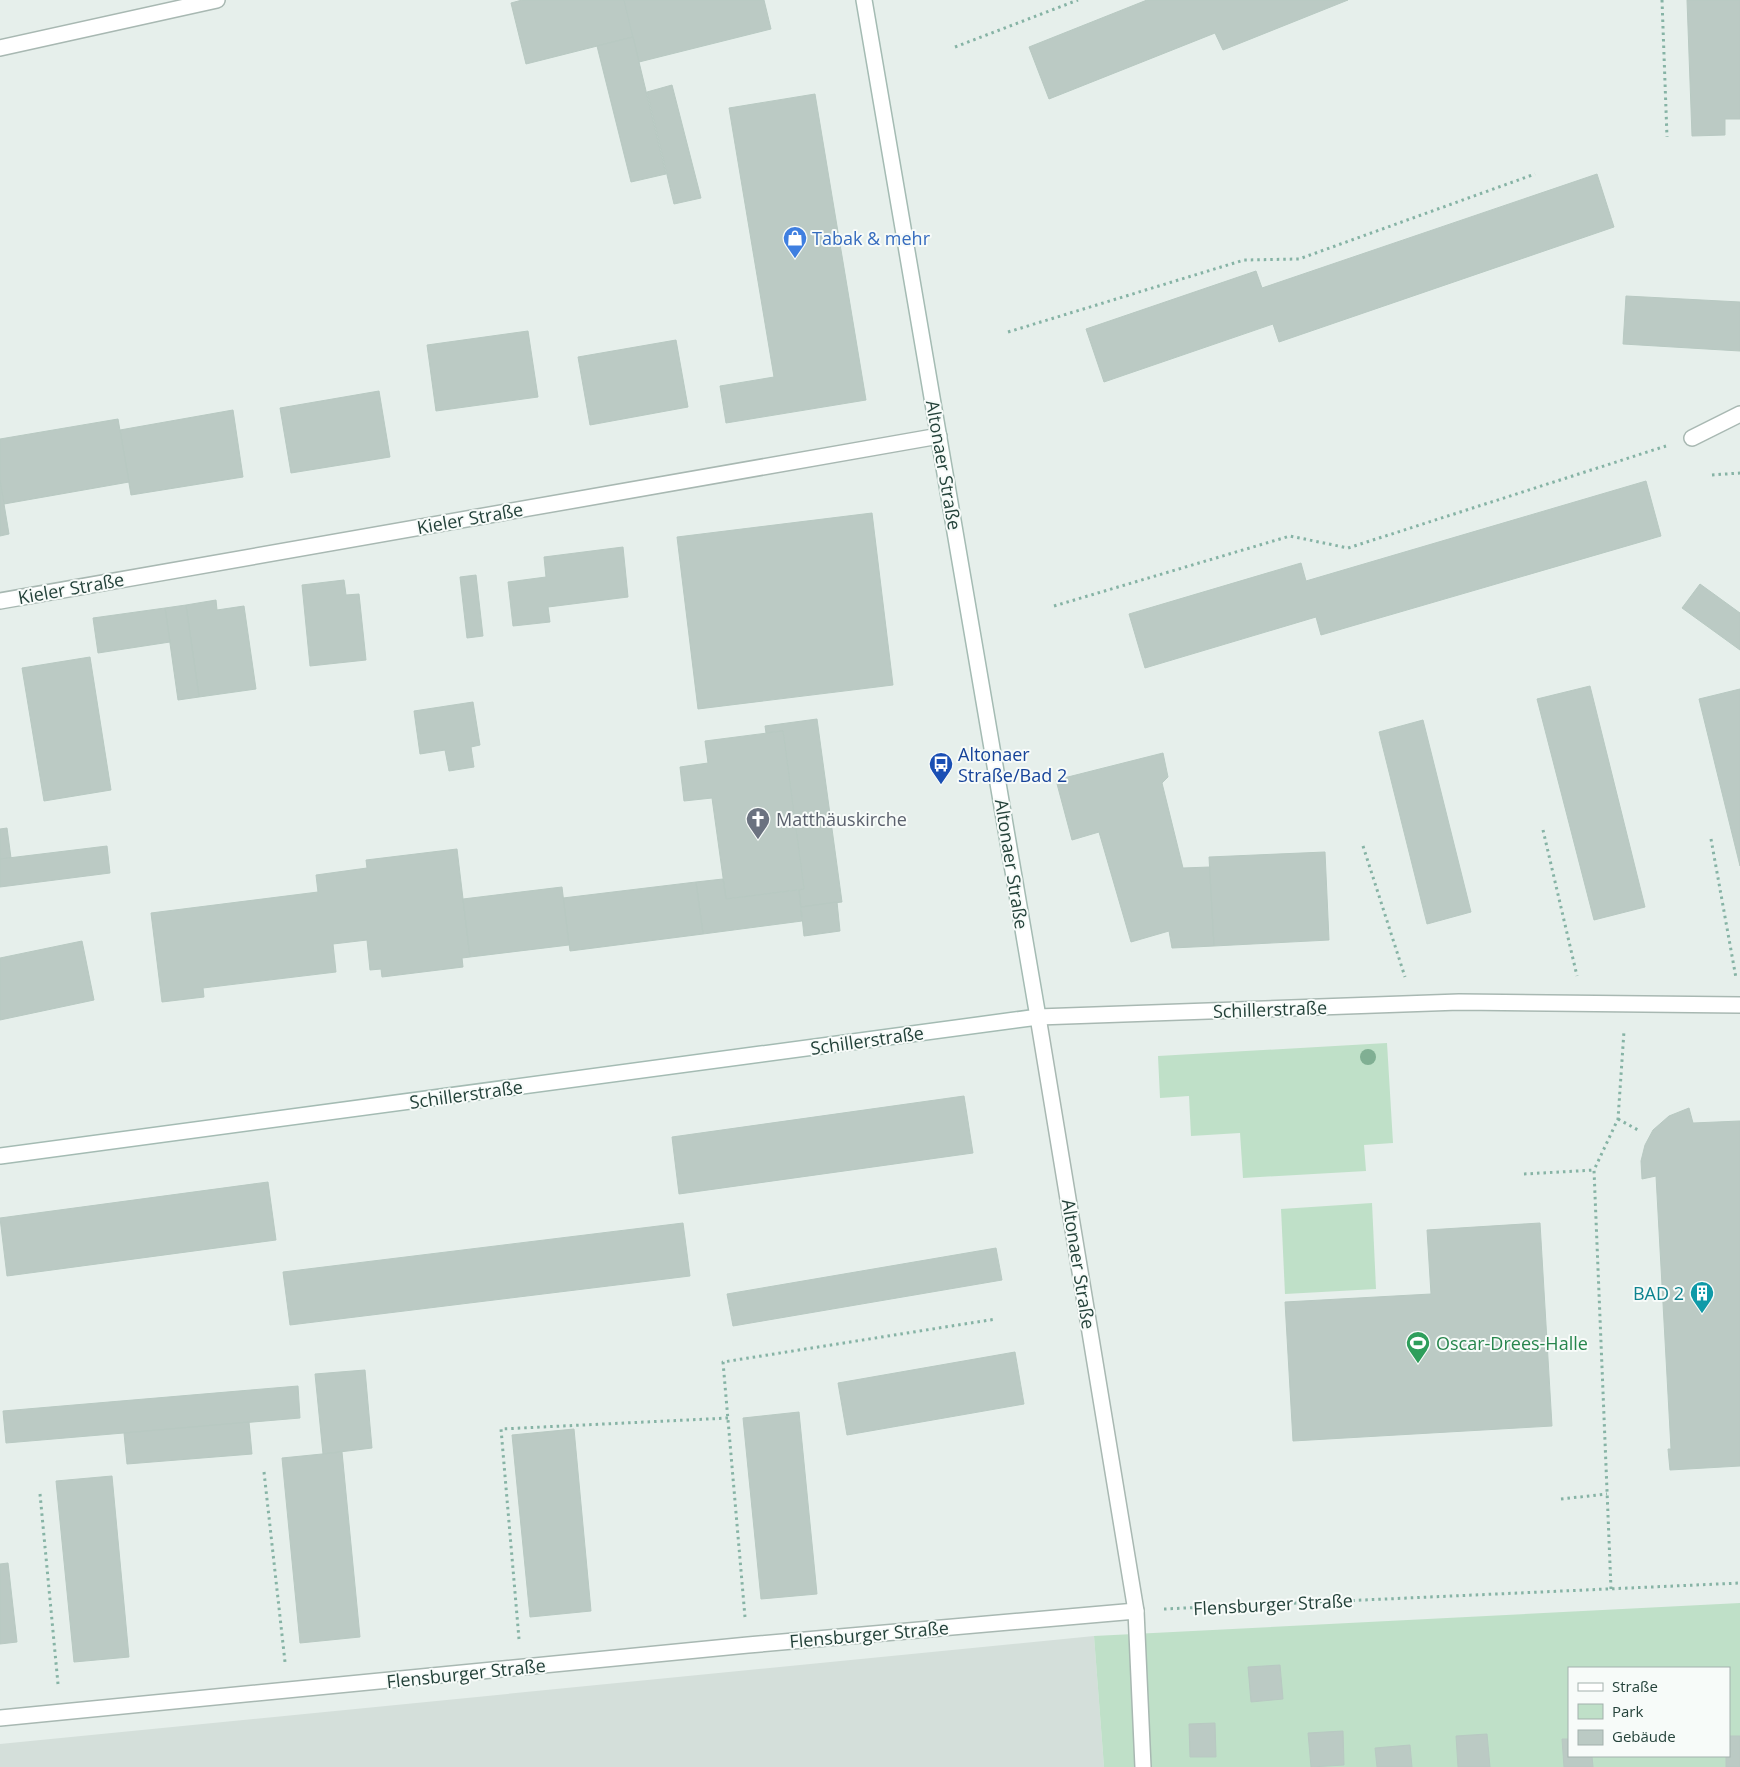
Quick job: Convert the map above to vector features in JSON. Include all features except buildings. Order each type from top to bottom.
[{"type":"street","points":[[0,48],[217,0]]},
{"type":"street","name":"Altonaer Straße","points":[[864,0],[1038,1017],[1136,1611],[1143,1767]]},
{"type":"street","points":[[1692,438],[1740,414]]},
{"type":"street","name":"Kieler Straße","points":[[0,601],[939,436]]},
{"type":"street","name":"Schillerstraße","points":[[0,1156],[1038,1017],[1459,1002],[1740,1005]]},
{"type":"street","name":"Flensburger Straße","points":[[0,1718],[748,1645],[1136,1611]]},
{"type":"path","points":[[954,47],[1078,0]]},
{"type":"path","points":[[1662,0],[1667,137]]},
{"type":"path","points":[[1008,332],[1244,260],[1299,259],[1535,174]]},
{"type":"path","points":[[1054,606],[1290,536],[1348,548],[1644,453]]},
{"type":"path","points":[[1712,475],[1740,473]]},
{"type":"path","points":[[1543,830],[1583,1003]]},
{"type":"path","points":[[1711,839],[1737,980]]},
{"type":"path","points":[[1363,846],[1414,1004]]},
{"type":"path","points":[[1611,1589],[1594,1170],[1618,1119],[1625,1004]]},
{"type":"path","points":[[1618,1119],[1638,1130]]},
{"type":"path","points":[[1524,1174],[1594,1170]]},
{"type":"path","points":[[748,1645],[723,1362],[996,1319]]},
{"type":"path","points":[[521,1667],[501,1429],[728,1418]]},
{"type":"path","points":[[264,1472],[288,1690]]},
{"type":"path","points":[[40,1494],[61,1712]]},
{"type":"path","points":[[1561,1499],[1607,1494]]},
{"type":"path","name":"Flensburger Straße","points":[[1136,1611],[1740,1583]]},
{"type":"shaded area","points":[[1094,1636],[1104,1767],[0,1767],[0,1744]]},
{"type":"green space","points":[[1387,1043],[1393,1143],[1364,1145],[1366,1171],[1243,1178],[1240,1133],[1191,1136],[1189,1096],[1160,1098],[1158,1056]]},
{"type":"green space","points":[[1372,1203],[1376,1289],[1285,1294],[1281,1209]]},
{"type":"green space","points":[[1740,1603],[1740,1767],[1104,1767],[1094,1636]]},
{"type":"place","name":"Tabak & mehr","points":[[795,259]]},
{"type":"place","name":"Altonaer Straße/Bad 2","points":[[941,785]]},
{"type":"place","name":"Matthäuskirche","points":[[758,840]]},
{"type":"place","name":"BAD 2","points":[[1702,1314]]},
{"type":"place","name":"Oscar-Drees-Halle","points":[[1418,1364]]}]
